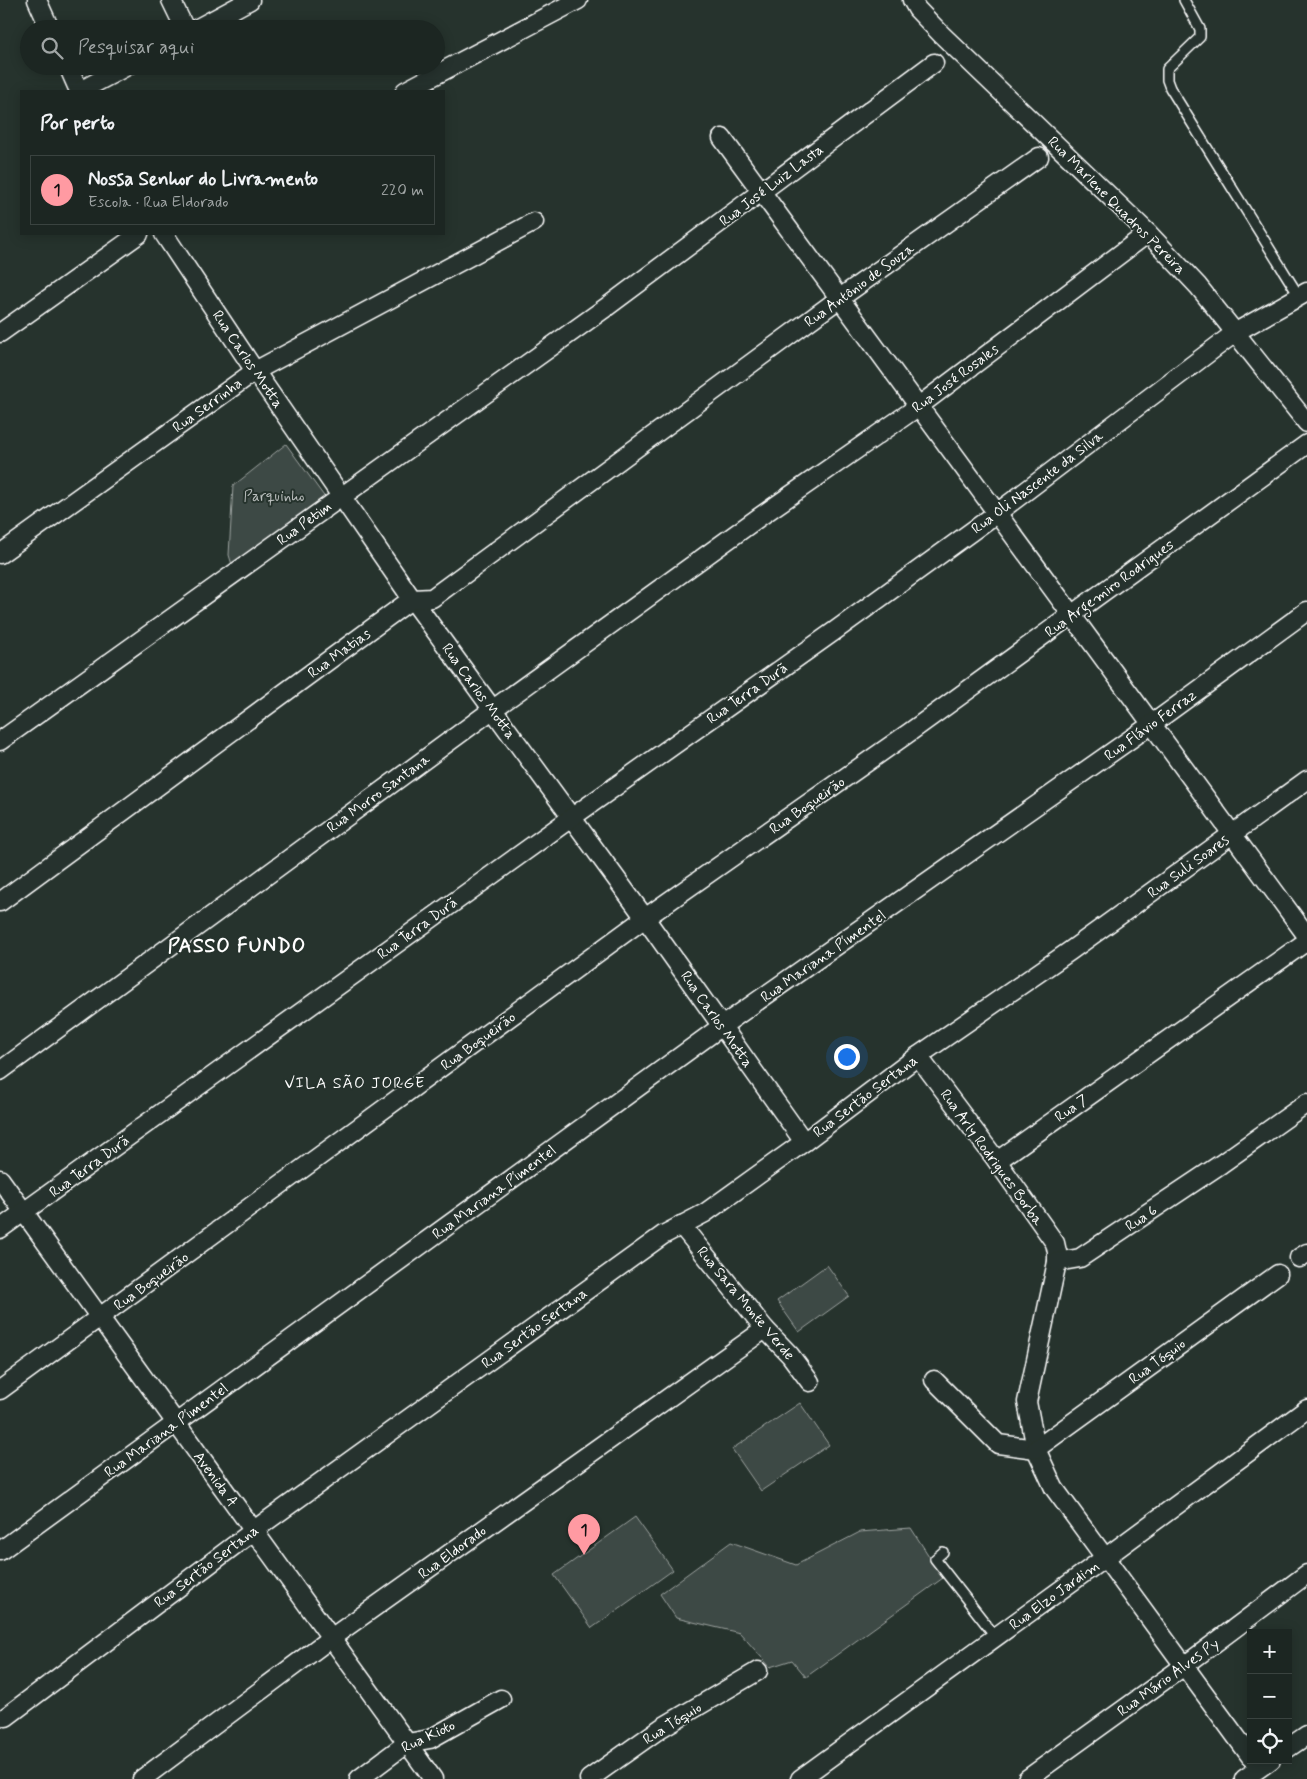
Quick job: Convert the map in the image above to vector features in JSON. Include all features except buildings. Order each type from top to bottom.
[{"type":"street","points":[[37,0],[46,20]]},
{"type":"street","points":[[171,0],[181,20]]},
{"type":"street","points":[[213,20],[250,0]]},
{"type":"street","points":[[445,70],[578,0]]},
{"type":"street","name":"Rua Marlene Quadros Pereira","points":[[912,0],[916,9],[1148,233],[1198,286],[1307,423]]},
{"type":"street","name":"Rua José Luiz Lasta","points":[[608,306],[934,63]]},
{"type":"street","points":[[72,75],[80,90]]},
{"type":"street","points":[[82,90],[110,75]]},
{"type":"street","points":[[407,90],[435,75]]},
{"type":"street","points":[[722,138],[1307,936]]},
{"type":"street","name":"Rua Antônio de Souza","points":[[681,415],[840,298],[1039,157]]},
{"type":"street","name":"Rua Serrinha","points":[[0,554],[255,370],[534,222]]},
{"type":"street","name":"Rua José Rosales","points":[[758,518],[918,406],[1148,233]]},
{"type":"street","points":[[0,332],[137,235]]},
{"type":"street","name":"Rua Carlos Motta","points":[[165,235],[412,599],[645,918],[804,1142]]},
{"type":"street","name":"Rua Oli Nascente da Silva","points":[[836,630],[997,513],[1236,332],[1303,294]]},
{"type":"street","name":"Rua Petim","points":[[0,741],[608,306]]},
{"type":"street","name":"Rua Matias","points":[[0,902],[412,599],[432,598],[681,415]]},
{"type":"street","name":"Rua Argemiro Rodrigues","points":[[910,732],[1307,444]]},
{"type":"street","name":"Rua Morro Santana","points":[[0,1071],[492,710],[758,518]]},
{"type":"street","name":"Rua Flávio Ferraz","points":[[991,838],[1307,611]]},
{"type":"street","name":"Rua Terra Durã","points":[[0,1229],[571,818],[836,630]]},
{"type":"street","name":"Rua Boqueirão","points":[[0,1390],[645,918],[910,732]]},
{"type":"street","name":"Rua Suli Soares","points":[[1070,951],[1307,780]]},
{"type":"street","name":"Rua Mariana Pímentel","points":[[0,1551],[722,1026],[991,838]]},
{"type":"street","name":"Rua 7","points":[[997,1161],[1307,941]]},
{"type":"street","name":"Rua Sertão Sertana","points":[[6,1717],[254,1531],[663,1235],[705,1213],[804,1142],[918,1056],[1070,951]]},
{"type":"street","name":"Rua Arly Rodrigues Borba","points":[[918,1056],[997,1161],[1054,1243],[1057,1252],[1057,1262]]},
{"type":"street","name":"Rua 6","points":[[1057,1262],[1080,1258],[1221,1164],[1307,1102]]},
{"type":"street","name":"Avenida A","points":[[0,1179],[433,1779]]},
{"type":"street","name":"Rua Sara Monte Verde","points":[[681,1225],[810,1382]]},
{"type":"street","points":[[1057,1262],[1026,1402],[1036,1449],[1054,1488],[1184,1666],[1260,1765],[1244,1779]]},
{"type":"street","name":"Rua Tóquio","points":[[1036,1449],[1278,1274]]},
{"type":"street","name":"Rua Eldorado","points":[[142,1779],[331,1638],[765,1329]]},
{"type":"street","points":[[934,1380],[998,1444],[1036,1449]]},
{"type":"street","name":"Rua Elzo Jardim","points":[[800,1779],[1307,1409]]},
{"type":"street","name":"Rua Mário Alves Py","points":[[1027,1779],[1184,1666],[1307,1574]]},
{"type":"street","name":"Rua Tóquio","points":[[589,1779],[661,1728],[758,1671]]},
{"type":"street","name":"Rua Kioto","points":[[359,1779],[407,1743],[430,1739],[502,1699]]},
{"type":"street","points":[[1292,1745],[1307,1735]]},
{"type":"lane","points":[[1184,0],[1200,29],[1200,37],[1167,70],[1167,80],[1170,88],[1303,294]]},
{"type":"lane","points":[[943,1552],[935,1559],[996,1637]]},
{"type":"green space","name":"Parquinho","points":[[286,444],[326,499],[233,568],[229,555],[233,486]]},
{"type":"green space","points":[[827,1265],[849,1296],[799,1332],[777,1301]]},
{"type":"green space","points":[[800,1403],[829,1445],[761,1491],[732,1449]]},
{"type":"green space","points":[[635,1517],[673,1570],[592,1628],[554,1575]]},
{"type":"green space","points":[[911,1528],[943,1578],[806,1677],[792,1660],[770,1667],[740,1633],[676,1618],[660,1594],[731,1542],[796,1565],[860,1532]]},
{"type":"place","name":"Nossa Senhor do Livramento","points":[[584,1555]]},
{"type":"district","name":"PASSO FUNDO","points":[[237,945]]},
{"type":"district","name":"VILA SÃO JORGE","points":[[355,1082]]}]
